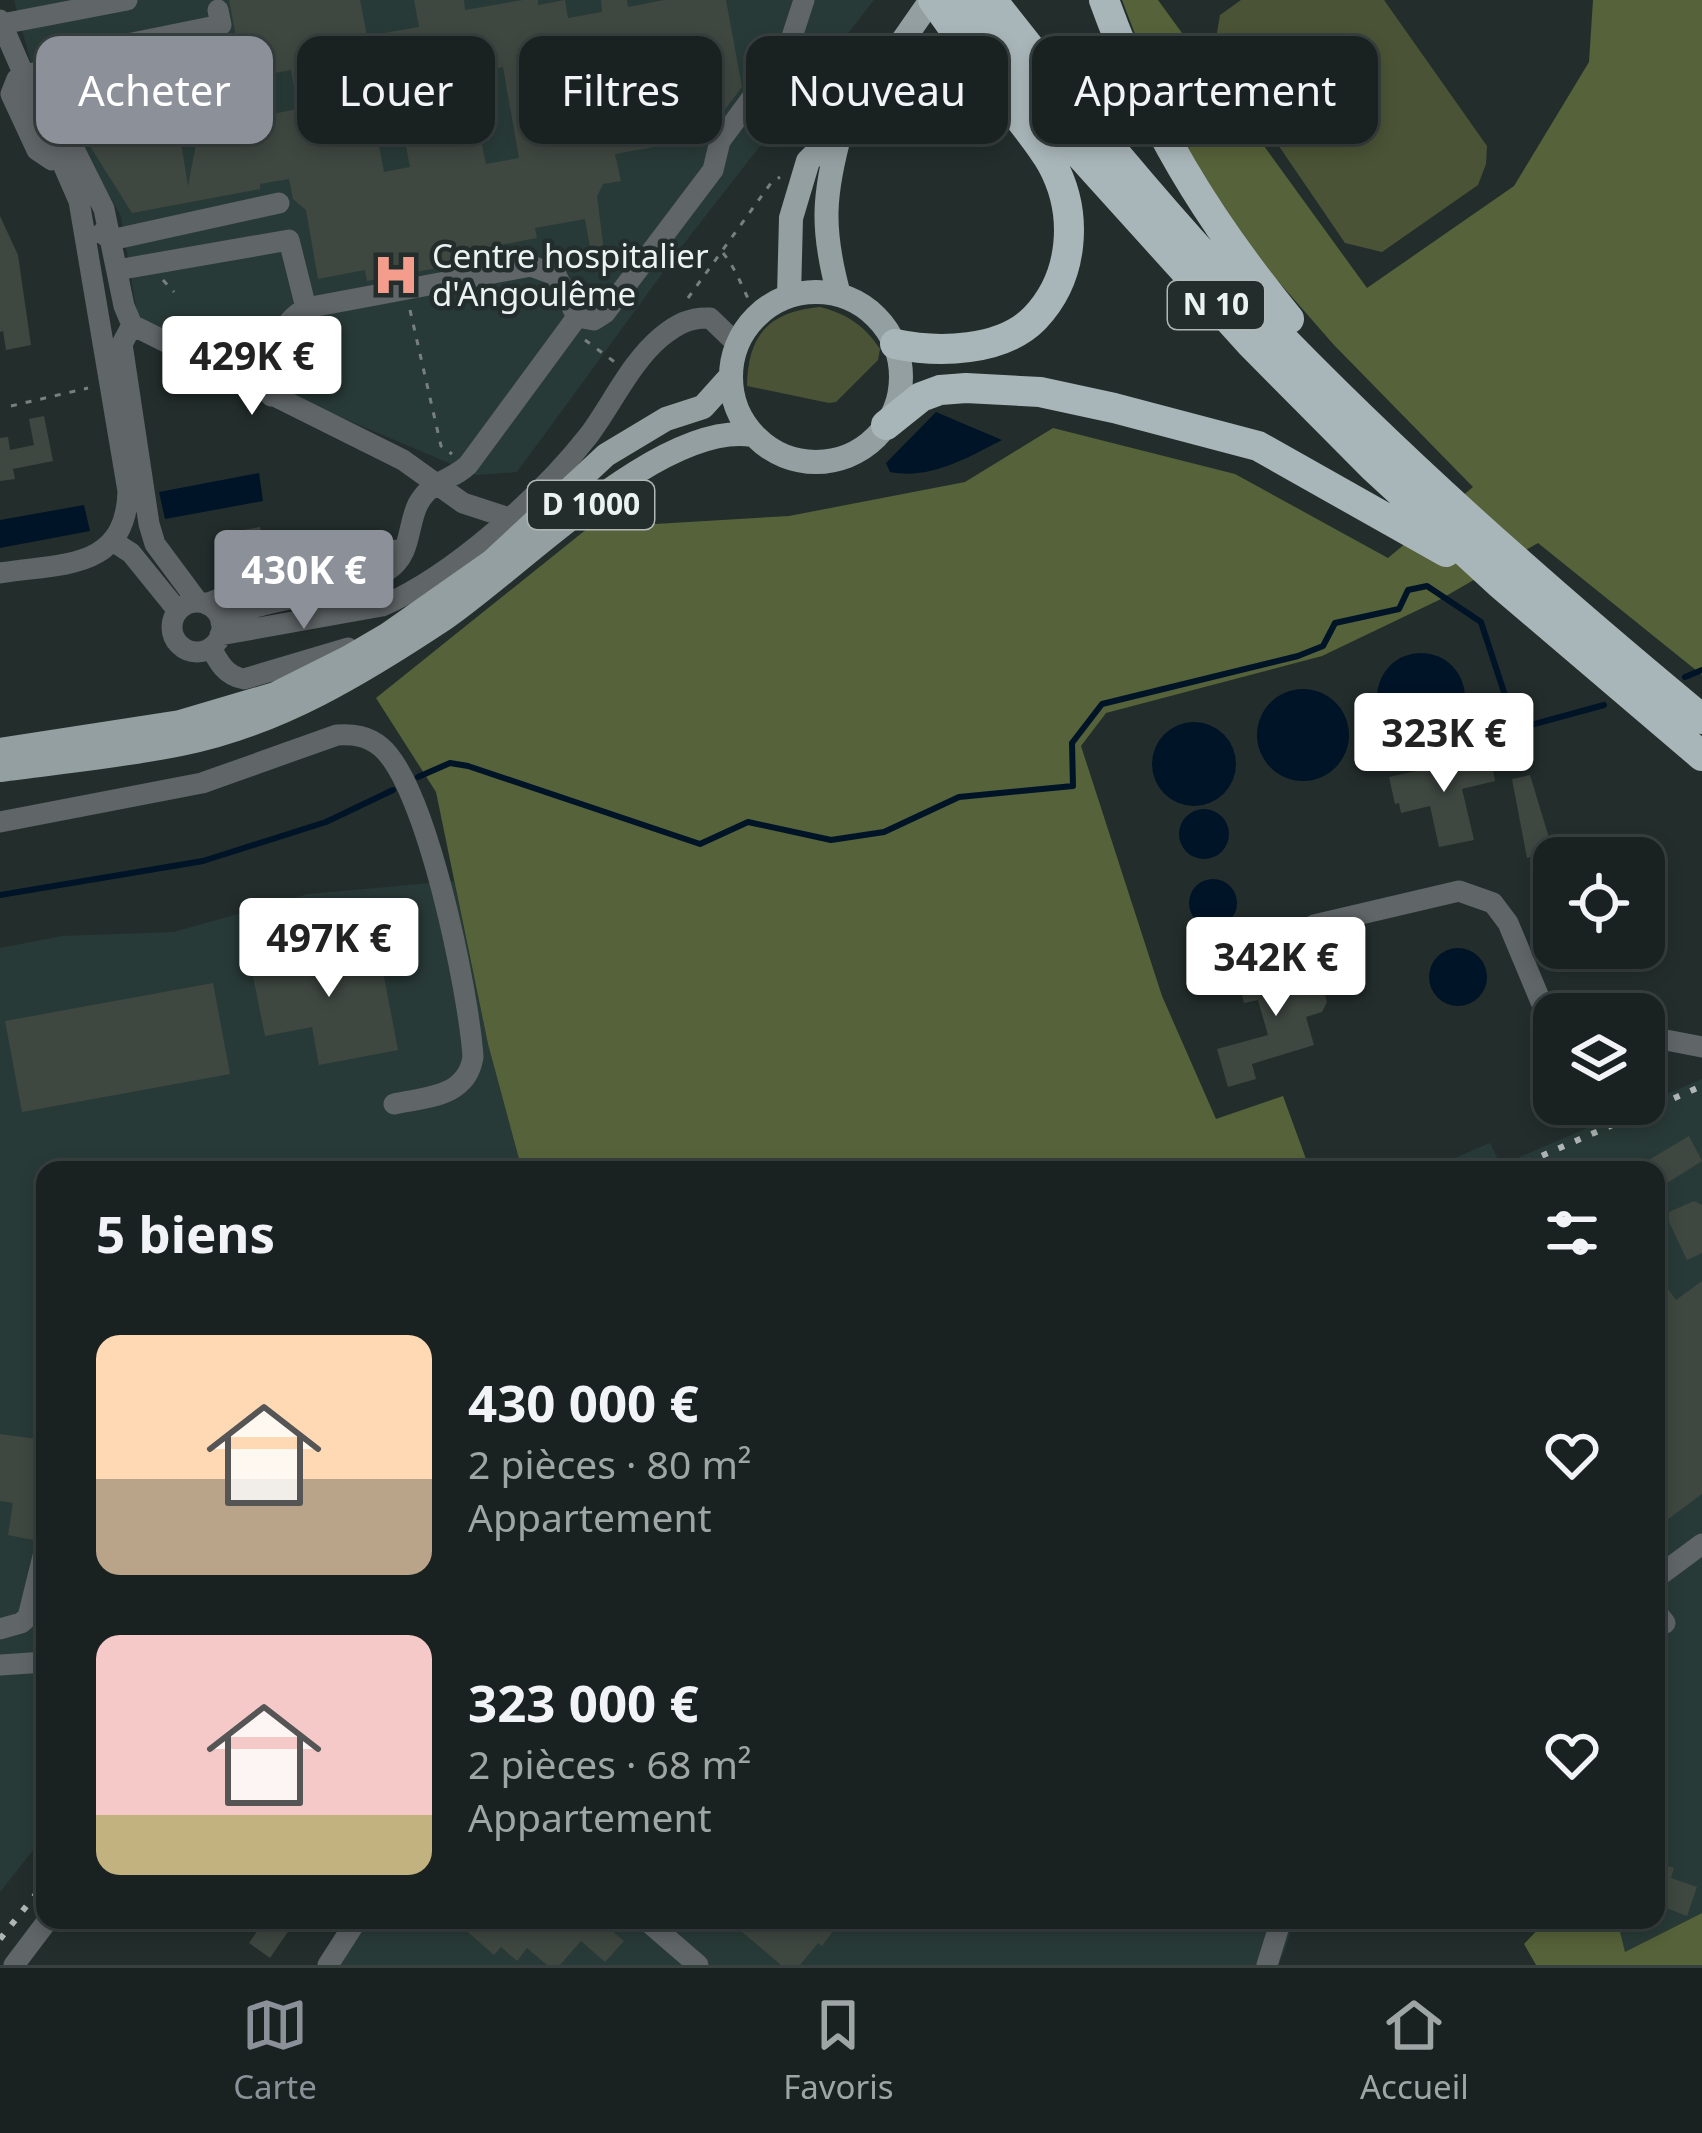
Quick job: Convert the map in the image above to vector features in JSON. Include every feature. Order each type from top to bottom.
[{"type":"highway","points":[[895,344],[941,350],[1006,337],[1027,326],[1044,308],[1067,258],[1066,200],[1052,164],[932,0]]},
{"type":"highway","name":"N 10","points":[[962,0],[1044,116],[1251,344],[1372,467],[1702,757]]},
{"type":"highway","name":"N 10","points":[[992,0],[1125,165],[1306,363],[1486,535],[1702,719]]},
{"type":"highway","points":[[1104,0],[1122,50],[1175,160],[1236,254],[1300,333],[1306,363]]},
{"type":"highway","points":[[886,425],[921,398],[940,390],[967,388],[1040,392],[1155,419],[1258,446],[1499,583]]},
{"type":"main road","points":[[907,36],[932,0]]},
{"type":"main road","points":[[788,296],[791,218],[808,161],[826,144]]},
{"type":"main road","points":[[837,144],[825,186],[826,250],[839,295]]},
{"type":"main road","points":[[814,291],[839,295],[872,313],[895,344],[901,371],[898,400],[886,425],[869,444],[847,457],[821,463],[796,460],[772,451],[740,418],[730,376],[736,344],[757,315],[788,296],[814,291]]},
{"type":"main road","name":"D 1000","points":[[0,750],[180,722],[275,694],[388,634],[492,561],[607,455],[666,419],[703,407],[730,376]]},
{"type":"main road","name":"D 1000","points":[[0,770],[184,744],[278,714],[367,669],[449,615],[611,488],[677,448],[739,433],[752,435]]},
{"type":"street","points":[[7,0],[1,25],[10,88],[104,209],[132,325],[404,460],[463,503],[509,518]]},
{"type":"street","points":[[1,25],[127,0]]},
{"type":"street","points":[[577,317],[594,320],[605,313],[713,170],[720,141],[788,49],[804,0]]},
{"type":"street","points":[[167,36],[221,25],[218,10]]},
{"type":"street","points":[[60,144],[66,202],[111,240],[279,203]]},
{"type":"street","points":[[61,148],[75,144]]},
{"type":"street","points":[[0,573],[100,554],[114,542],[126,520],[128,491],[84,220]]},
{"type":"street","points":[[117,270],[289,240],[306,308]]},
{"type":"street","points":[[271,396],[275,346],[288,320],[306,308],[531,266],[556,275],[577,317]]},
{"type":"street","points":[[409,536],[387,557],[276,576],[194,606],[172,626],[177,642],[193,652],[280,598],[354,584],[386,572],[400,560],[409,536],[418,504],[436,482],[468,465],[577,317]]},
{"type":"street","points":[[218,635],[382,606],[406,595],[509,518],[565,465],[658,339],[689,319],[710,318],[736,344]]},
{"type":"street","points":[[103,332],[132,325]]},
{"type":"street","points":[[132,325],[122,344],[149,524],[155,544],[218,635],[223,669],[244,679],[388,634]]},
{"type":"street","points":[[114,542],[194,606]]},
{"type":"street","points":[[0,822],[202,783],[337,735],[369,739],[395,764],[425,830],[472,1046],[471,1070],[457,1089],[394,1104]]},
{"type":"street","points":[[1314,925],[1459,891],[1493,903],[1508,923],[1537,993]]},
{"type":"street","points":[[1665,1040],[1702,1047]]},
{"type":"street","points":[[1702,1058],[1702,1068]]},
{"type":"street","points":[[1665,1571],[1702,1544]]},
{"type":"street","points":[[0,1629],[28,1617],[36,1585]]},
{"type":"street","points":[[0,1665],[36,1663]]},
{"type":"street","points":[[14,1965],[41,1929]]},
{"type":"street","points":[[328,1965],[351,1929]]},
{"type":"street","points":[[660,1929],[698,1965]]},
{"type":"street","points":[[1267,1965],[1278,1929]]},
{"type":"path","points":[[689,319],[688,297],[771,183],[808,161]]},
{"type":"path","points":[[722,251],[757,315]]},
{"type":"path","points":[[406,291],[441,446],[468,465]]},
{"type":"path","points":[[11,406],[102,384]]},
{"type":"shaded area","name":"Centre hospitalier d'Angoulême","points":[[14,0],[874,0],[846,36],[746,36],[746,144],[762,144],[517,472],[477,475],[146,327],[137,313],[121,216],[79,144],[273,144],[273,36],[36,36],[36,72]]},
{"type":"shaded area","points":[[454,881],[488,1044],[520,1161],[36,1161],[36,1846],[0,1892],[0,948],[62,936],[174,932],[308,894]]},
{"type":"shaded area","points":[[1702,1079],[1702,1913],[1624,1953],[1619,1929],[1665,1929],[1665,1161],[1510,1161],[1594,1125],[1665,1125],[1665,1095]]},
{"type":"shaded area","points":[[1490,1143],[1499,1161],[1447,1161]]},
{"type":"shaded area","points":[[364,1929],[1292,1929],[1279,1965],[340,1965]]},
{"type":"green space","points":[[1122,0],[1158,0],[1184,36],[1136,36]]},
{"type":"green space","points":[[1241,0],[1384,0],[1487,146],[1478,185],[1382,252],[1345,243],[1277,144],[1378,144],[1378,36],[1216,36],[1220,15]]},
{"type":"green space","points":[[1593,0],[1702,0],[1702,675],[1538,543],[1439,600],[1322,656],[1106,713],[1081,746],[1162,996],[1216,1119],[1283,1096],[1307,1161],[520,1161],[488,1044],[436,792],[376,698],[588,528],[789,516],[965,482],[1053,428],[1235,474],[1388,558],[1473,487],[1334,345],[1242,240],[1180,144],[1262,144],[1367,288],[1514,186],[1589,62]]},
{"type":"green space","points":[[820,307],[861,327],[880,349],[878,360],[836,402],[747,386],[752,352],[765,329],[787,314]]},
{"type":"green space","points":[[1702,1913],[1702,1965],[1536,1965],[1524,1944],[1538,1929],[1619,1929],[1625,1952]]},
{"type":"water","points":[[936,412],[1002,440],[934,470],[890,472],[886,463]]},
{"type":"water","points":[[259,473],[263,501],[165,519],[159,492]]},
{"type":"water","points":[[84,505],[90,531],[0,548],[0,520]]},
{"type":"water","points":[[1421,653],[1438,656],[1452,666],[1462,680],[1462,714],[1452,728],[1438,738],[1421,741],[1404,738],[1390,728],[1380,714],[1377,697],[1380,680],[1390,666],[1404,656]]},
{"type":"water","points":[[1303,689],[1321,692],[1336,702],[1346,717],[1346,753],[1336,768],[1321,778],[1303,781],[1285,778],[1270,768],[1260,753],[1257,735],[1260,717],[1270,702],[1285,692]]},
{"type":"water","points":[[1194,722],[1224,734],[1236,764],[1224,794],[1194,806],[1164,794],[1152,764],[1164,734]]},
{"type":"water","points":[[1204,809],[1221,817],[1229,834],[1221,851],[1204,859],[1187,851],[1179,834],[1187,817]]},
{"type":"water","points":[[1213,879],[1230,886],[1237,903],[1230,920],[1213,927],[1196,920],[1189,903],[1196,886]]},
{"type":"water","points":[[1458,948],[1479,956],[1487,977],[1479,998],[1458,1006],[1437,998],[1429,977],[1437,956]]},
{"type":"building","points":[[229,0],[360,0],[367,36],[297,36],[297,103],[291,70],[273,73],[273,36],[236,36]]},
{"type":"building","points":[[414,0],[464,0],[465,10],[523,0],[538,0],[538,5],[565,0],[568,18],[602,12],[601,0],[627,0],[628,7],[664,0],[726,0],[742,87],[722,113],[722,36],[519,36],[519,144],[670,144],[615,154],[621,181],[603,184],[597,196],[604,251],[591,253],[585,219],[535,228],[537,238],[462,252],[464,263],[367,281],[365,270],[318,279],[306,210],[293,199],[289,179],[260,184],[260,189],[132,213],[89,144],[181,144],[188,186],[196,144],[273,144],[273,114],[297,109],[297,144],[379,144],[384,172],[410,167],[406,144],[482,144],[486,164],[519,158],[503,67],[495,69],[495,36],[367,36],[419,27]]},
{"type":"building","points":[[0,216],[18,255],[31,345],[6,350],[0,332]]},
{"type":"building","points":[[44,416],[53,461],[13,469],[15,479],[0,481],[0,438],[8,437],[10,450],[34,445],[29,419]]},
{"type":"building","points":[[260,527],[265,555],[237,560],[232,532]]},
{"type":"building","points":[[1490,755],[1495,781],[1462,789],[1474,840],[1439,847],[1430,806],[1401,813],[1399,803],[1395,804],[1389,777]]},
{"type":"building","points":[[1530,775],[1549,837],[1533,837],[1533,856],[1527,858],[1512,779]]},
{"type":"building","points":[[377,940],[398,1050],[319,1065],[312,1027],[265,1036],[252,971],[259,962]]},
{"type":"building","points":[[1288,960],[1292,973],[1317,966],[1327,1002],[1322,1012],[1306,1017],[1314,1045],[1252,1064],[1256,1079],[1228,1087],[1217,1049],[1268,1035],[1258,1000],[1244,1003],[1240,988],[1266,980],[1262,968]]},
{"type":"building","points":[[213,983],[230,1074],[22,1112],[5,1021]]},
{"type":"building","points":[[1689,1136],[1702,1161],[1665,1184],[1665,1161],[1647,1161]]},
{"type":"building","points":[[1694,1201],[1702,1205],[1702,1253],[1687,1260],[1669,1212]]},
{"type":"building","points":[[1702,1281],[1702,1494],[1665,1521],[1665,1285],[1676,1300]]},
{"type":"building","points":[[0,1434],[36,1439],[36,1538],[8,1535],[13,1503],[0,1501]]},
{"type":"building","points":[[1665,1865],[1674,1868],[1671,1878],[1697,1887],[1687,1916],[1665,1908]]},
{"type":"building","points":[[259,1929],[290,1929],[270,1958],[249,1943]]},
{"type":"building","points":[[464,1929],[610,1929],[624,1941],[605,1962],[581,1941],[560,1965],[547,1965],[527,1948],[517,1961],[501,1947],[494,1955]]},
{"type":"building","points":[[739,1929],[834,1929],[800,1965],[781,1965]]},
{"type":"waterway","points":[[418,777],[450,763],[468,766],[700,844],[748,822],[831,840],[884,832],[959,797],[1073,786],[1072,743],[1102,704],[1298,656],[1323,646],[1335,623],[1399,609],[1408,590],[1427,586],[1481,622],[1516,729],[1604,705]]},
{"type":"waterway","points":[[1685,677],[1702,670]]},
{"type":"waterway","points":[[0,895],[203,861],[326,822],[393,790]]},
{"type":"railway","points":[[1530,1161],[1702,1086]]},
{"type":"railway","points":[[0,1939],[36,1894]]},
{"type":"place","name":"Centre hospitalier d'Angoulême","points":[[396,275]]}]
